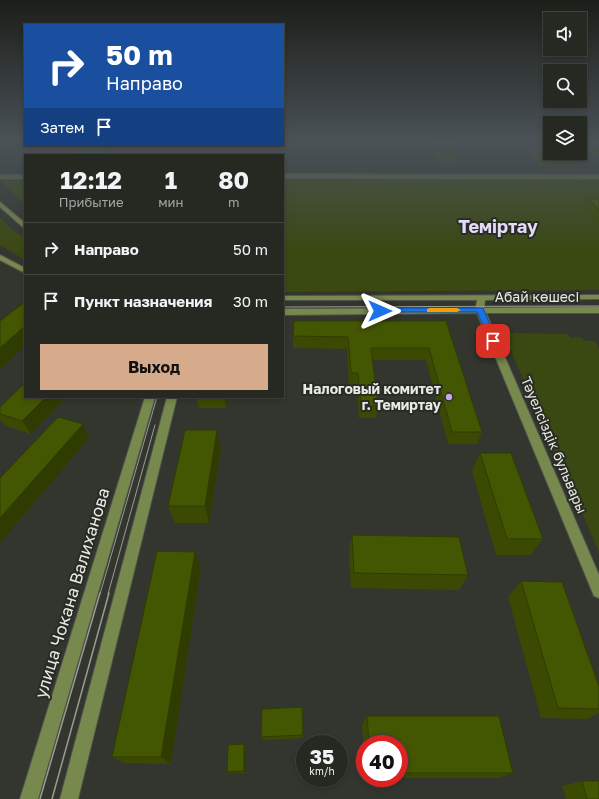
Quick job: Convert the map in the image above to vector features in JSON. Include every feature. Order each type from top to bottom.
[{"type":"street","points":[[0,204],[24,226]]},
{"type":"street","points":[[0,257],[24,270]]},
{"type":"street","points":[[480,310],[481,297]]},
{"type":"street","name":"Абай көшесі","points":[[284,298],[599,297]]},
{"type":"street","name":"Тәуелсіздік бульвары","points":[[480,310],[599,591]]},
{"type":"street","name":"Абай көшесі","points":[[284,312],[599,310]]},
{"type":"street","name":"улица Чокана Валиханова","points":[[29,799],[150,398]]},
{"type":"street","points":[[69,799],[172,398]]},
{"type":"green space","points":[[284,178],[599,180],[599,290],[284,292]]},
{"type":"green space","points":[[1,181],[24,181],[24,203]]},
{"type":"green space","points":[[0,217],[11,229],[24,237],[24,259],[0,245]]},
{"type":"green space","points":[[503,333],[568,334],[570,338],[581,337],[585,341],[595,341],[599,348],[599,552]]},
{"type":"building","points":[[589,199],[599,199],[599,210]]},
{"type":"building","points":[[24,303],[24,327],[0,348],[0,321]]},
{"type":"building","points":[[294,321],[446,321],[482,432],[452,432],[429,348],[371,348],[378,406],[361,406],[358,373],[351,373],[348,337],[293,336]]},
{"type":"building","points":[[24,384],[24,398],[45,398],[22,421],[0,414],[0,407]]},
{"type":"building","points":[[58,417],[83,424],[0,518],[0,478]]},
{"type":"building","points":[[185,430],[217,430],[205,506],[168,506]]},
{"type":"building","points":[[480,453],[511,453],[543,539],[507,539]]},
{"type":"building","points":[[352,535],[459,537],[468,575],[354,573]]},
{"type":"building","points":[[157,551],[195,552],[161,757],[112,757]]},
{"type":"building","points":[[521,581],[562,582],[599,686],[599,709],[558,708]]},
{"type":"building","points":[[302,707],[303,735],[261,737],[262,709]]},
{"type":"building","points":[[367,716],[499,716],[513,773],[408,773],[408,735],[368,735]]},
{"type":"building","points":[[244,744],[244,771],[227,772],[228,745]]},
{"type":"building","points":[[582,781],[599,781],[599,799],[587,799]]},
{"type":"tram line","points":[[284,307],[599,306]]},
{"type":"tram line","points":[[100,594],[157,398]]},
{"type":"tram line","points":[[108,594],[155,425]]},
{"type":"tram line","points":[[40,799],[100,593]]},
{"type":"tram line","points":[[52,799],[109,593]]},
{"type":"slow traffic","points":[[430,310],[457,310]]},
{"type":"place","name":"Налоговый комитет г. Темиртау","points":[[449,397]]},
{"type":"district","name":"Теміртау","points":[[498,227]]},
{"type":"route","points":[[380,311],[480,310],[493,341]]}]
